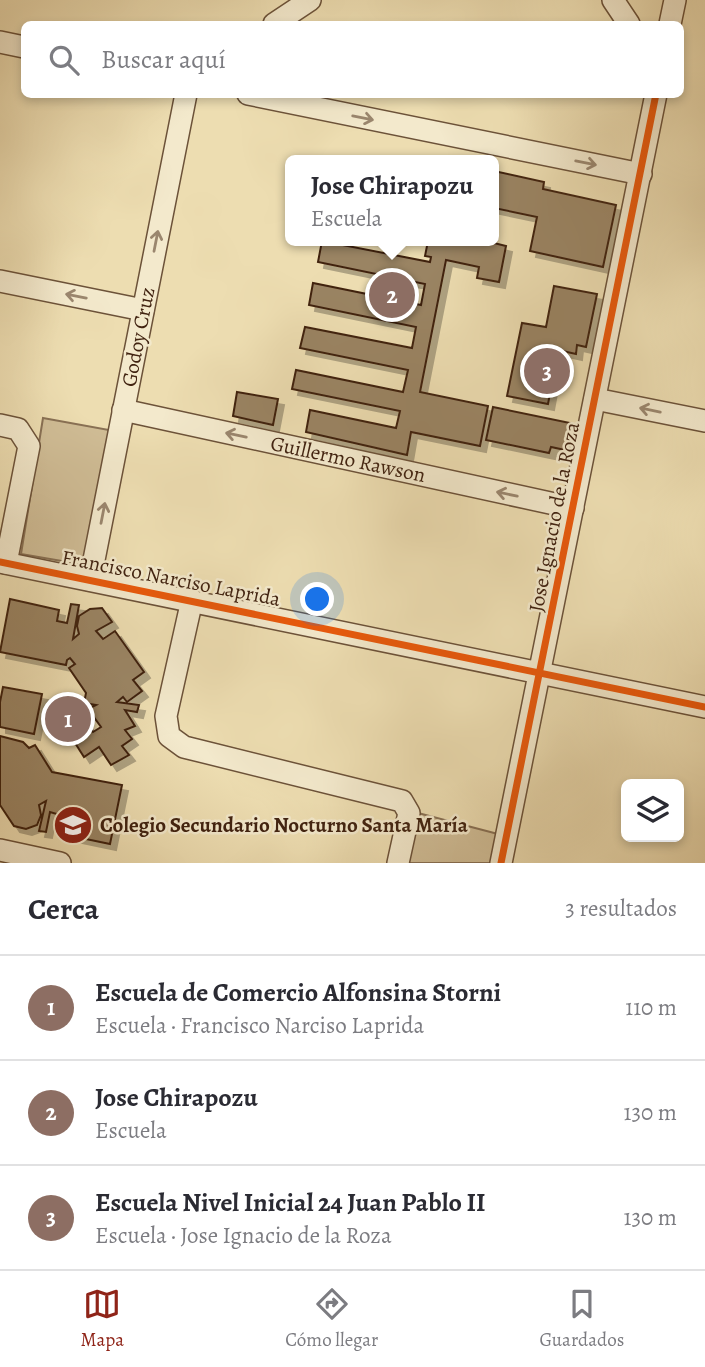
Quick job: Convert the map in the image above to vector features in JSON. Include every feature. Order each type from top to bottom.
[{"type":"street","points":[[278,21],[310,0]]},
{"type":"street","points":[[613,0],[627,21]]},
{"type":"street","points":[[671,21],[675,0]]},
{"type":"street","points":[[0,41],[21,46]]},
{"type":"street","name":"Godoy Cruz","points":[[90,580],[185,98]]},
{"type":"street","points":[[268,98],[641,174]]},
{"type":"street","name":"Jose Ignacio de la Roza","points":[[501,863],[655,98]]},
{"type":"street","points":[[0,281],[143,310]]},
{"type":"street","points":[[595,399],[705,421]]},
{"type":"street","name":"Guillermo Rawson","points":[[123,410],[573,508]]},
{"type":"street","points":[[3,562],[29,446],[9,427]]},
{"type":"street","name":"Francisco Narciso Laprida","points":[[3,562],[705,707]]},
{"type":"street","points":[[192,600],[166,716],[169,736],[184,747],[402,801],[409,813],[398,863]]},
{"type":"street","points":[[0,850],[60,863]]},
{"type":"shaded area","points":[[43,418],[109,430],[85,565],[21,554]]},
{"type":"shaded area","points":[[418,813],[498,834],[492,863],[407,863]]},
{"type":"building","points":[[499,172],[544,182],[543,189],[616,205],[603,267],[530,251],[537,217],[499,209]]},
{"type":"building","points":[[321,246],[348,246],[430,262],[431,257],[425,256],[427,246],[506,246],[499,282],[477,278],[479,267],[446,260],[420,392],[488,406],[480,446],[411,432],[407,455],[306,432],[310,410],[396,428],[400,411],[292,389],[296,370],[403,392],[408,370],[300,348],[305,327],[412,348],[416,327],[309,305],[313,283],[421,305],[425,284],[318,262]]},
{"type":"building","points":[[554,286],[597,294],[586,347],[577,345],[576,354],[558,350],[548,404],[507,396],[522,323],[546,327]]},
{"type":"building","points":[[237,392],[278,399],[273,425],[233,416]]},
{"type":"building","points":[[493,407],[570,423],[565,450],[551,447],[549,453],[486,440]]},
{"type":"building","points":[[10,599],[59,610],[57,621],[67,623],[71,604],[79,605],[73,639],[79,634],[79,616],[90,609],[102,608],[112,622],[96,631],[103,639],[115,631],[144,672],[133,680],[142,691],[127,702],[123,697],[117,702],[139,705],[137,712],[125,710],[135,726],[125,730],[132,739],[122,746],[129,755],[111,765],[99,747],[84,757],[70,735],[86,723],[93,732],[101,727],[88,709],[96,705],[84,703],[86,693],[69,668],[75,664],[70,658],[66,665],[0,652]]},
{"type":"building","points":[[3,687],[42,694],[34,734],[0,727]]},
{"type":"building","points":[[0,736],[23,742],[29,748],[35,745],[52,772],[122,785],[110,844],[57,833],[60,815],[50,812],[46,832],[39,831],[46,801],[39,805],[41,815],[37,825],[26,829],[14,826],[0,805]]},
{"type":"cycle path","points":[[501,863],[655,98]]},
{"type":"cycle path","points":[[0,562],[705,707]]},
{"type":"place","name":"Jose Chirapozu","points":[[392,295]]},
{"type":"place","name":"Escuela Nivel Inicial 24 Juan Pablo II","points":[[547,371]]},
{"type":"place","name":"Escuela de Comercio Alfonsina Storni","points":[[68,719]]},
{"type":"place","name":"Colegio Secundario Nocturno Santa María","points":[[73,825]]}]
